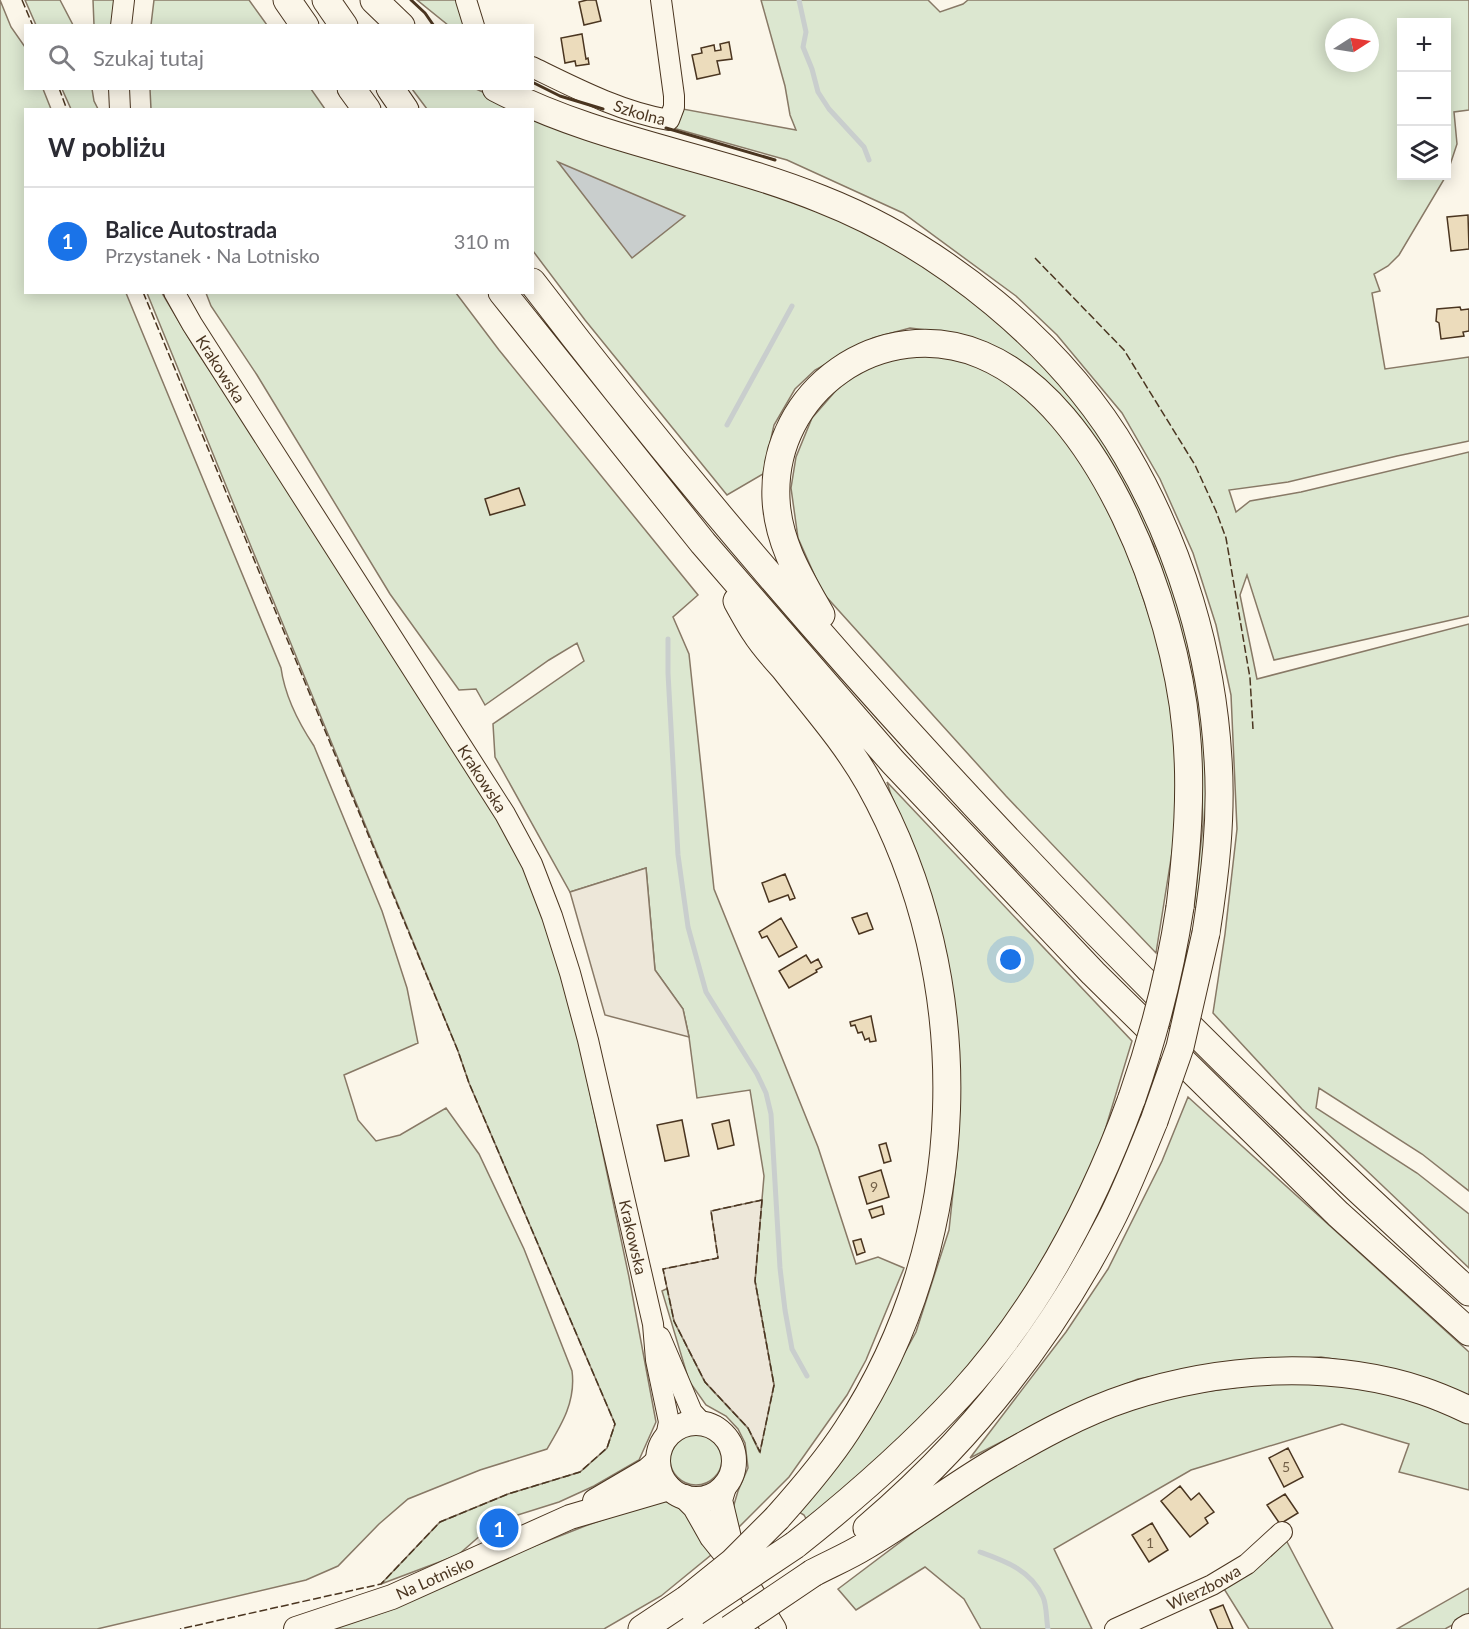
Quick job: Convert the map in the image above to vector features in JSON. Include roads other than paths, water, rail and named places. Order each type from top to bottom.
[{"type":"highway","points":[[287,0],[304,24]]},
{"type":"highway","points":[[326,0],[343,24]]},
{"type":"highway","points":[[374,0],[399,24]]},
{"type":"highway","points":[[352,90],[366,108]]},
{"type":"highway","points":[[391,90],[404,108]]},
{"type":"highway","points":[[500,90],[522,102],[566,119],[654,148],[754,175],[820,198],[866,219],[934,258],[984,295],[1029,335],[1076,386],[1126,454],[1152,504],[1179,570],[1203,649],[1211,692],[1219,770],[1219,809],[1216,856],[1206,933],[1182,1039],[1155,1121],[1110,1221],[1037,1343],[978,1420],[928,1474],[813,1573],[730,1629]]},
{"type":"highway","points":[[534,285],[714,510],[851,669],[990,821],[1204,1044],[1469,1292]]},
{"type":"highway","points":[[504,294],[703,543],[893,762],[1093,973],[1338,1214],[1469,1332]]},
{"type":"highway","points":[[642,1629],[691,1605],[795,1545],[879,1476],[960,1395],[990,1359],[1048,1275],[1075,1228],[1112,1151],[1132,1098],[1162,1000],[1180,907],[1190,797],[1186,726],[1176,666],[1153,583],[1131,527],[1081,442],[1048,402],[1032,387],[998,362],[981,354],[945,344],[927,342],[890,347],[869,354],[825,381],[802,408],[786,439],[776,478],[776,505],[780,530],[796,572],[851,669]]},
{"type":"highway","points":[[666,1629],[777,1518],[811,1480],[848,1429],[883,1366],[902,1324],[928,1247],[942,1180],[947,1100],[944,1029],[935,964],[924,921],[901,852],[884,813],[868,782],[848,752],[756,633],[703,543]]},
{"type":"highway","points":[[813,1573],[865,1547],[950,1489],[1038,1438],[1106,1406],[1166,1386],[1250,1373],[1294,1371],[1332,1373],[1374,1379],[1422,1391],[1469,1410]]},
{"type":"main road","points":[[736,1567],[720,1500],[724,1487],[732,1475],[733,1448],[726,1436],[715,1427],[702,1423],[682,1425],[666,1437],[660,1448],[658,1461],[660,1473],[677,1492],[695,1506],[712,1537],[736,1567],[774,1629]]},
{"type":"main road","name":"Na Lotnisko","points":[[296,1629],[392,1597],[570,1517],[648,1470],[658,1461]]},
{"type":"main road","points":[[677,1492],[706,1497],[724,1487]]},
{"type":"main road","name":"Na Lotnisko","points":[[570,1517],[677,1492]]},
{"type":"main road","points":[[1464,1629],[1469,1626]]},
{"type":"street","points":[[121,24],[124,0]]},
{"type":"street","points":[[466,0],[473,24]]},
{"type":"street","name":"Szkolna","points":[[534,68],[581,91],[655,118],[669,120],[674,107],[674,96],[661,0]]},
{"type":"street","points":[[119,90],[120,108]]},
{"type":"street","name":"Krakowska","points":[[175,294],[192,324],[505,813],[532,864],[552,915],[588,1040],[653,1324],[656,1360],[669,1422],[666,1437]]},
{"type":"street","name":"Krakowska","points":[[653,1324],[692,1412],[702,1423]]},
{"type":"street","name":"Wierzbowa","points":[[1115,1629],[1212,1585],[1247,1564],[1282,1532]]},
{"type":"waterway","points":[[799,0],[806,32],[803,47],[818,92],[829,109],[864,147],[869,160]]},
{"type":"waterway","points":[[727,425],[792,306]]},
{"type":"waterway","points":[[668,639],[678,855],[688,927],[706,992],[757,1074],[766,1093],[771,1114],[780,1268],[785,1310],[792,1349],[807,1376]]},
{"type":"waterway","points":[[980,1552],[1008,1563],[1032,1580],[1044,1601],[1048,1629]]},
{"type":"place","name":"Balice Autostrada","points":[[499,1528]]}]
